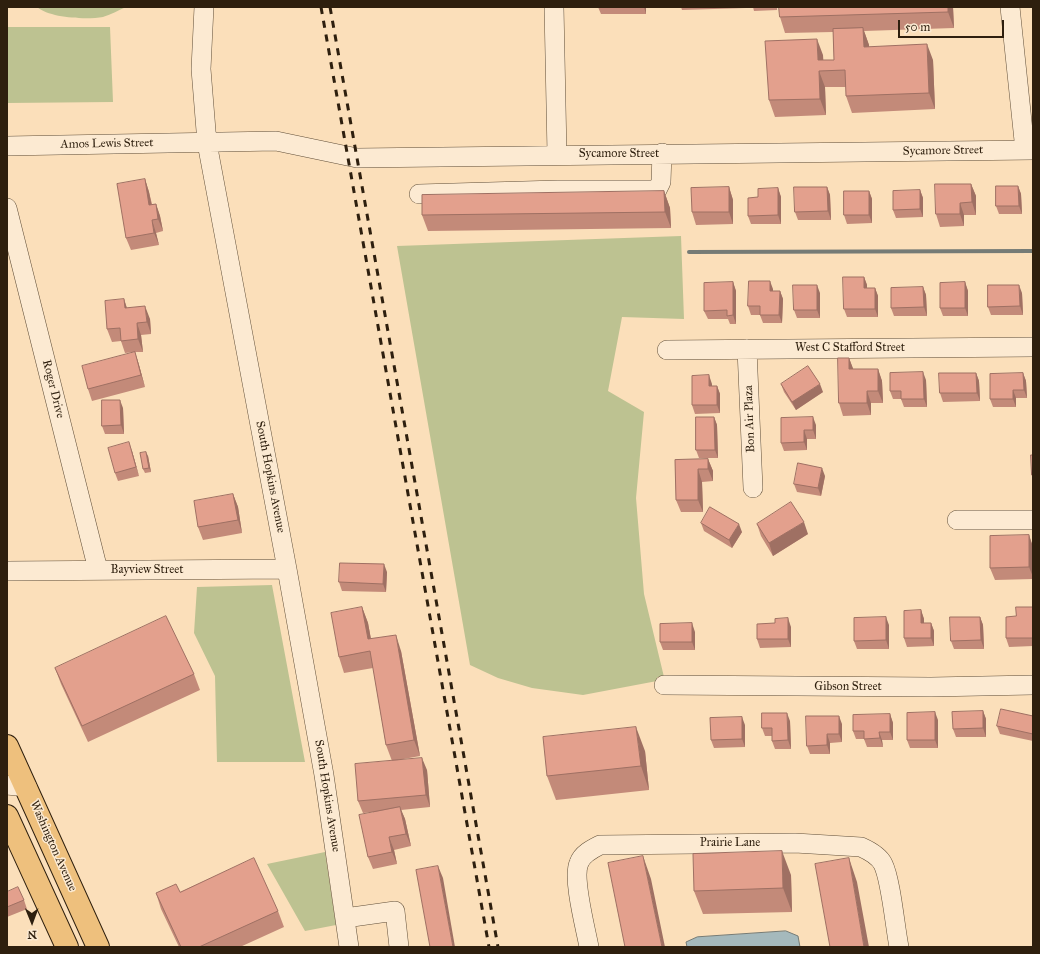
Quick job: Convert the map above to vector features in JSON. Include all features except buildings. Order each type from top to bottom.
[{"type":"main road","name":"Washington Avenue","points":[[7,746],[17,786],[98,947]]},
{"type":"main road","points":[[7,816],[67,947]]},
{"type":"street","name":"South Hopkins Avenue","points":[[204,7],[201,70],[207,143],[287,569],[326,790],[349,947]]},
{"type":"street","points":[[554,7],[557,154]]},
{"type":"street","points":[[1010,7],[1029,150]]},
{"type":"street","name":"Sycamore Street","points":[[207,143],[276,141],[357,158],[557,154],[1029,150]]},
{"type":"street","name":"Amos Lewis Street","points":[[7,146],[207,143]]},
{"type":"street","points":[[419,194],[558,190],[657,190],[661,182],[662,153]]},
{"type":"street","name":"Roger Drive","points":[[7,208],[98,570]]},
{"type":"street","name":"West C Stafford Street","points":[[667,350],[1033,347]]},
{"type":"street","name":"Bon Air Plaza","points":[[747,349],[752,488]]},
{"type":"street","points":[[957,520],[1033,520]]},
{"type":"street","name":"Bayview Street","points":[[7,571],[287,569]]},
{"type":"street","name":"Gibson Street","points":[[664,685],[931,687],[1033,686]]},
{"type":"street","name":"Prairie Lane","points":[[589,947],[578,887],[577,871],[579,863],[590,850],[600,845],[795,843],[861,848],[871,851],[879,859],[883,864],[887,879],[899,947]]},
{"type":"street","points":[[345,918],[395,911],[399,947]]},
{"type":"green space","points":[[37,7],[126,7],[103,17],[87,18],[59,16],[50,14]]},
{"type":"green space","points":[[7,27],[110,27],[113,102],[7,103]]},
{"type":"green space","points":[[681,236],[684,319],[622,317],[608,391],[644,412],[636,498],[644,594],[664,677],[657,677],[657,681],[583,695],[532,688],[498,678],[470,665],[397,246]]},
{"type":"green space","points":[[272,585],[305,762],[217,762],[215,676],[194,633],[197,587]]},
{"type":"green space","points":[[325,852],[336,925],[305,931],[267,864]]},
{"type":"shaded area","points":[[786,931],[798,936],[800,947],[687,947],[686,942],[697,937]]},
{"type":"waterway","points":[[689,252],[1033,251]]},
{"type":"railway","points":[[321,7],[489,947]]},
{"type":"railway","points":[[330,7],[498,947]]}]
